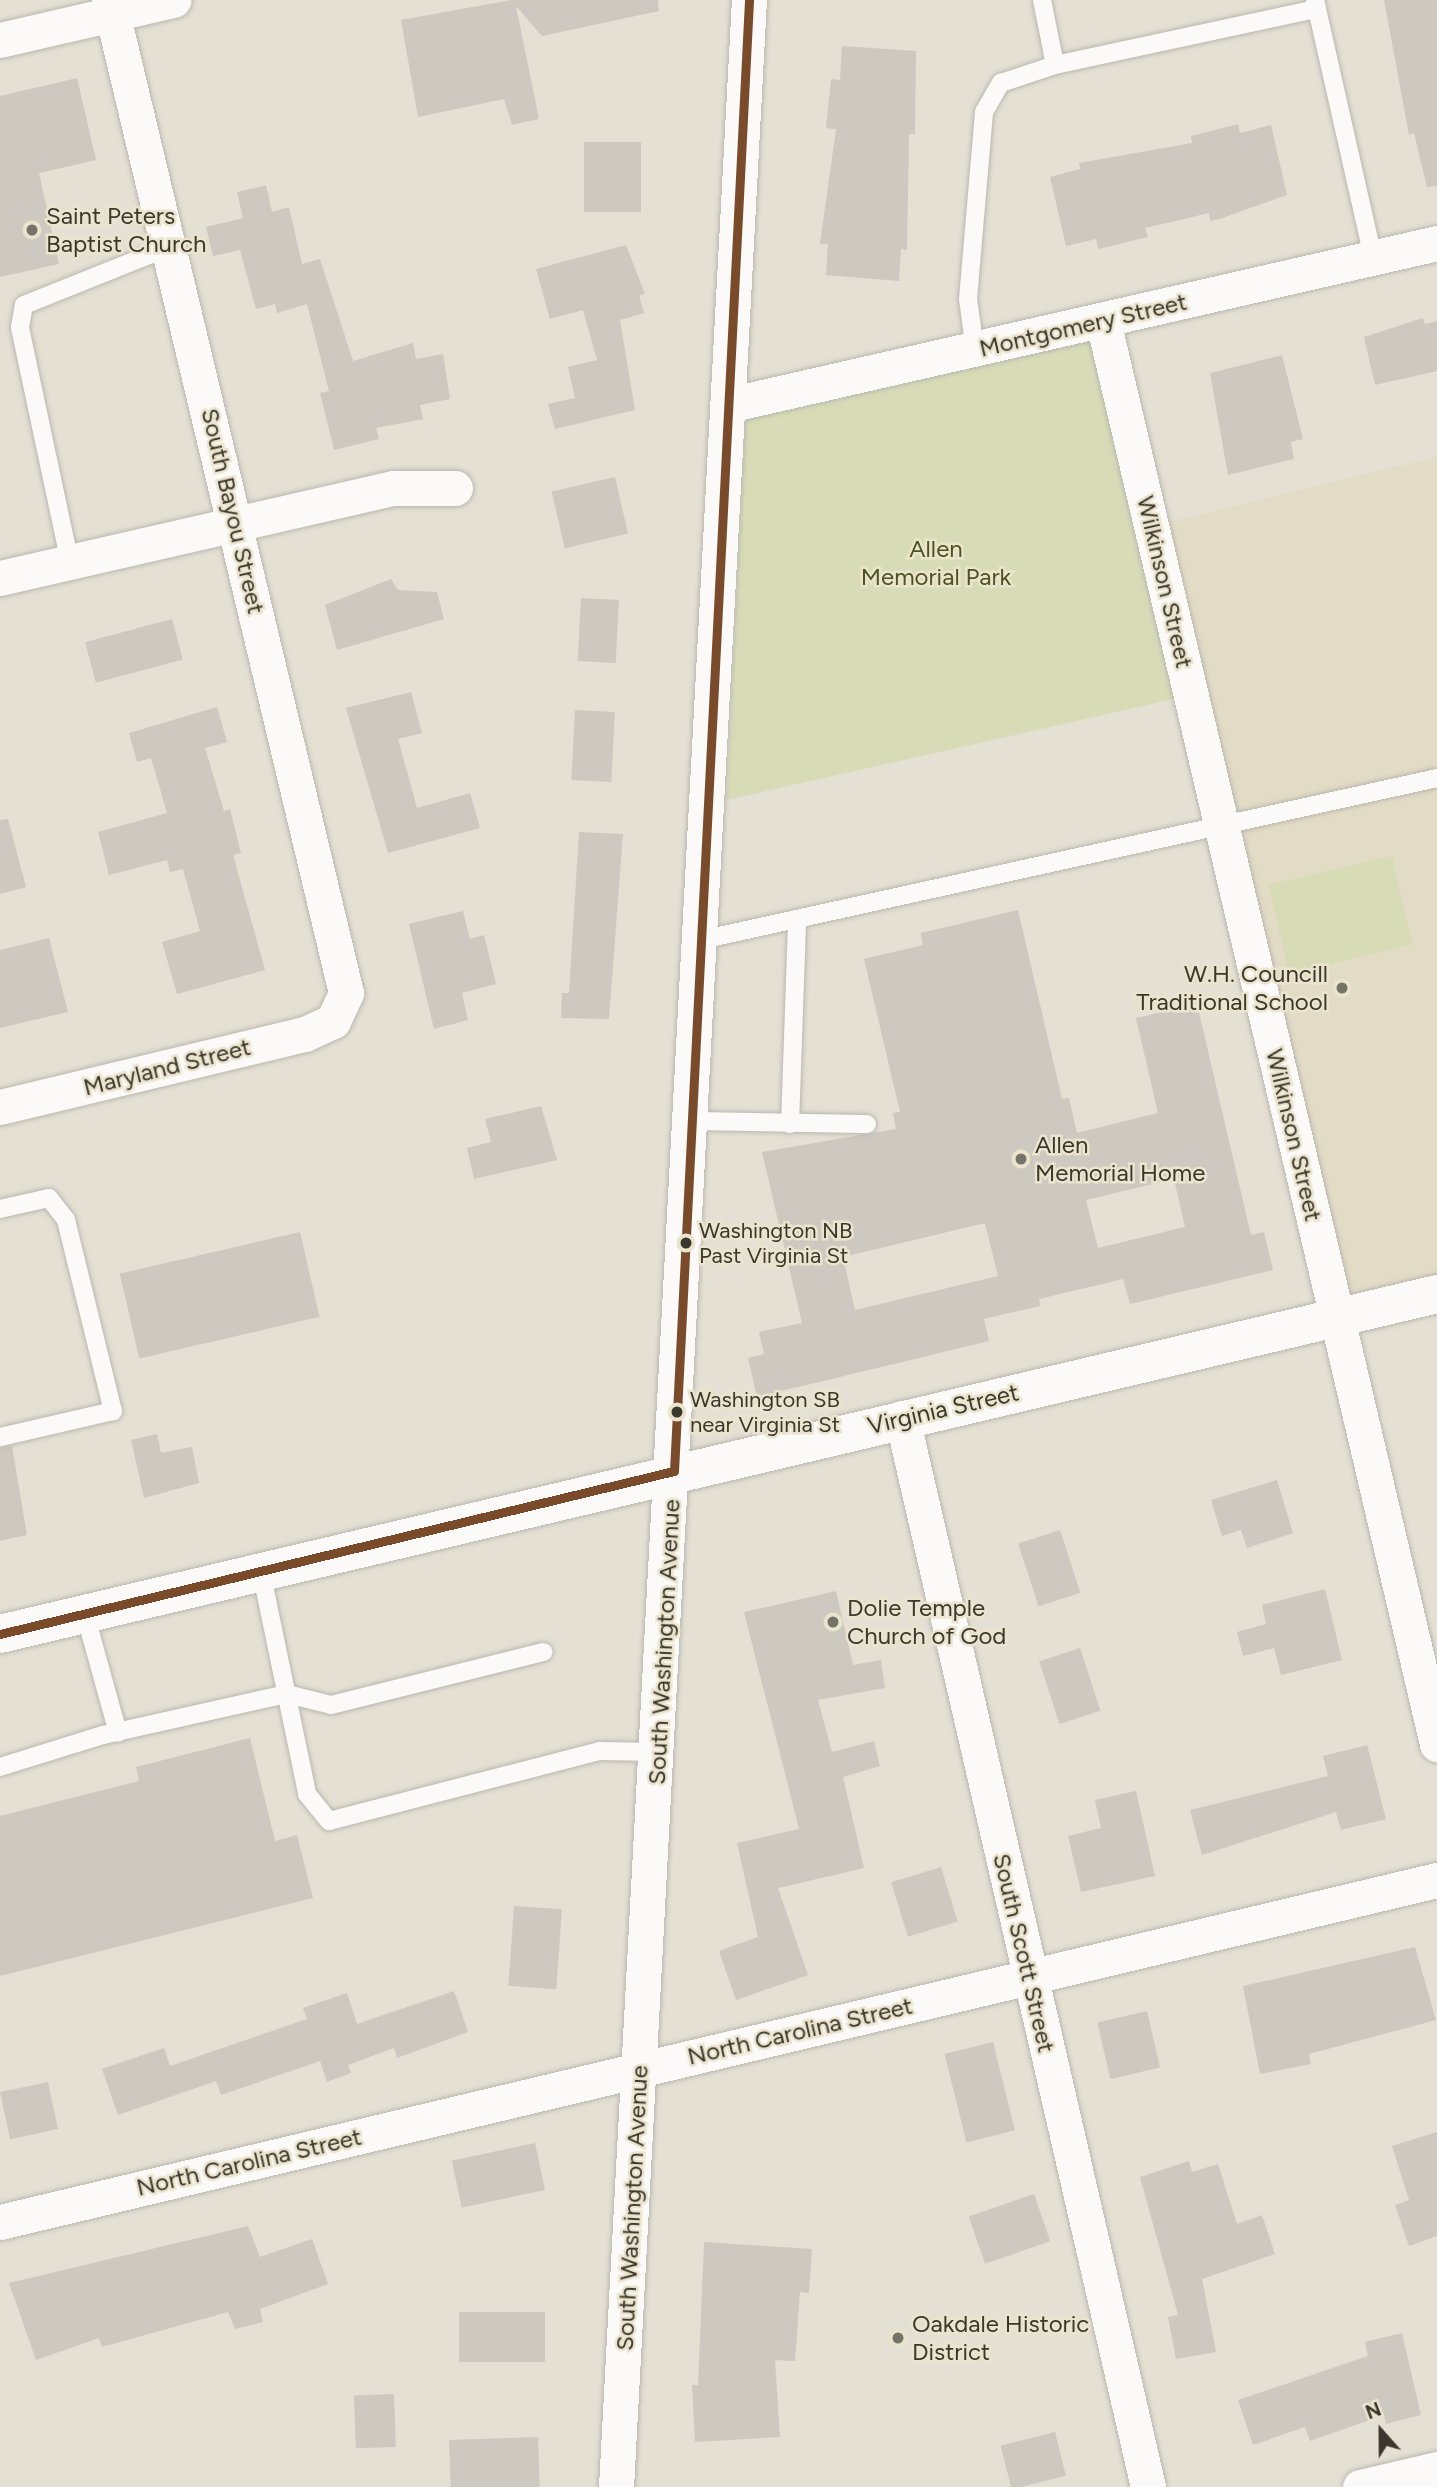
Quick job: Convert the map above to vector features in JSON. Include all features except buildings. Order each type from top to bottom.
[{"type":"street","points":[[0,40],[111,7],[173,0]]},
{"type":"street","name":"South Washington Avenue","points":[[616,2487],[674,1471],[748,0]]},
{"type":"street","name":"South Bayou Street","points":[[111,7],[237,525],[346,993],[333,1021]]},
{"type":"street","name":"Montgomery Street","points":[[728,405],[1437,243]]},
{"type":"street","name":"Wilkinson Street","points":[[1103,321],[1437,1744]]},
{"type":"street","points":[[0,579],[394,488],[455,488]]},
{"type":"street","name":"Maryland Street","points":[[0,1107],[305,1034],[333,1021]]},
{"type":"street","name":"Virginia Street","points":[[0,1634],[674,1471],[1437,1294]]},
{"type":"street","name":"South Scott Street","points":[[902,1418],[1149,2487]]},
{"type":"street","name":"North Carolina Street","points":[[0,2222],[1437,1880]]},
{"type":"street","points":[[1360,2487],[1437,2469]]},
{"type":"lane","points":[[1042,0],[1055,65]]},
{"type":"lane","points":[[975,350],[968,299],[984,112],[1001,83],[1055,65],[1316,4],[1373,258]]},
{"type":"lane","points":[[70,562],[20,327],[24,305],[169,247]]},
{"type":"lane","points":[[701,940],[1437,778]]},
{"type":"lane","points":[[790,1124],[797,919]]},
{"type":"lane","points":[[692,1121],[867,1124]]},
{"type":"lane","points":[[0,1209],[49,1199],[66,1220],[113,1411],[0,1437]]},
{"type":"lane","points":[[261,1571],[306,1794],[329,1821],[600,1751],[657,1752]]},
{"type":"lane","points":[[85,1614],[118,1732]]},
{"type":"lane","points":[[0,1767],[118,1732],[287,1694],[331,1705],[543,1652]]},
{"type":"shaded area","name":"W.H. Councill Traditional School","points":[[1437,457],[1437,1278],[1320,1304],[1139,529]]},
{"type":"green space","name":"Allen Memorial Park","points":[[1091,337],[1178,698],[727,800],[745,418]]},
{"type":"green space","points":[[1392,856],[1412,945],[1289,973],[1268,885]]},
{"type":"transit line","points":[[0,1634],[674,1471],[749,0]]},
{"type":"place","name":"Saint Peters Baptist Church","points":[[32,230]]},
{"type":"place","name":"W.H. Councill Traditional School","points":[[1342,988]]},
{"type":"place","name":"Allen Memorial Home","points":[[1021,1159]]},
{"type":"place","name":"Washington NB Past Virginia St","points":[[686,1243]]},
{"type":"place","name":"Washington SB near Virginia St","points":[[677,1412]]},
{"type":"place","name":"Dolie Temple Church of God","points":[[833,1622]]},
{"type":"place","name":"Oakdale Historic District","points":[[898,2338]]}]
